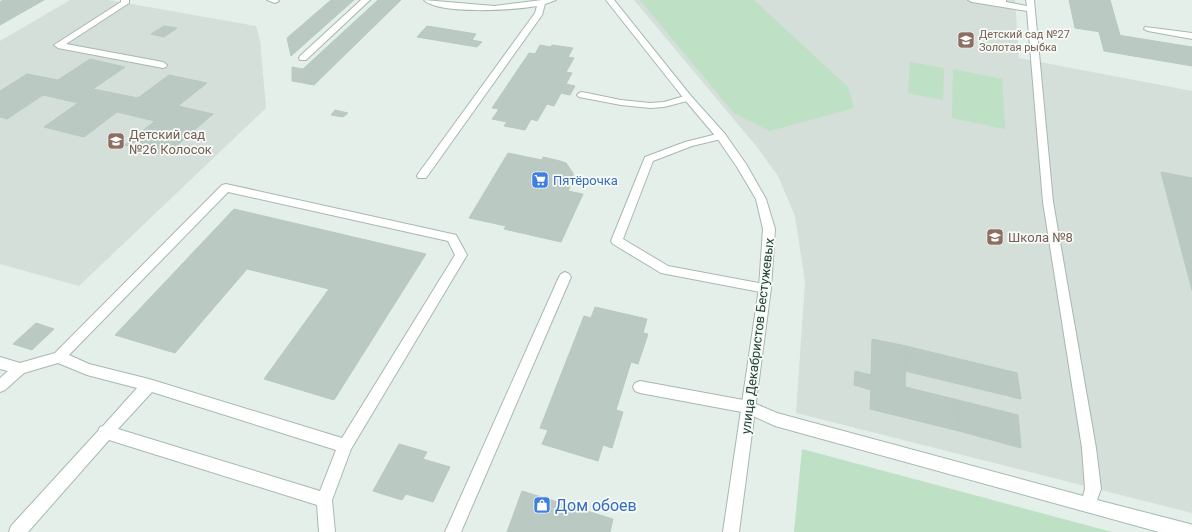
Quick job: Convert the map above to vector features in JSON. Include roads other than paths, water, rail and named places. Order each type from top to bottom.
[{"type":"street","points":[[125,0],[125,3],[58,45],[163,65]]},
{"type":"street","points":[[303,58],[366,0]]},
{"type":"street","points":[[428,0],[446,5],[483,9],[506,9],[552,0]]},
{"type":"street","name":"улица Декабристов Бестужевых","points":[[610,0],[688,98],[721,136],[742,166],[760,199],[765,212],[769,230],[765,288],[731,532]]},
{"type":"street","points":[[972,0],[1031,4],[1048,202],[1089,448],[1093,489],[1087,506]]},
{"type":"street","points":[[422,176],[539,13],[541,3]]},
{"type":"street","points":[[1148,29],[1192,36]]},
{"type":"street","points":[[582,95],[649,106],[662,105],[688,98]]},
{"type":"street","points":[[721,136],[689,144],[649,159],[617,241],[665,270],[765,288]]},
{"type":"street","points":[[0,386],[20,370],[59,357],[226,188],[452,238],[461,256],[345,446],[324,500],[327,532]]},
{"type":"street","points":[[453,532],[565,277]]},
{"type":"street","points":[[59,357],[87,369],[149,385],[345,446]]},
{"type":"street","points":[[0,363],[20,370]]},
{"type":"street","points":[[17,532],[105,432],[149,385]]},
{"type":"street","points":[[640,387],[749,407],[776,419],[1087,506],[1190,532]]},
{"type":"street","points":[[105,432],[324,500]]},
{"type":"place","name":"Детский сад №27 Золотая рыбка","points":[[966,40]]},
{"type":"place","name":"Детский сад №26 Колосок","points":[[116,141]]},
{"type":"place","name":"Пятёрочка","points":[[540,180]]},
{"type":"place","name":"Школа №8","points":[[995,237]]},
{"type":"place","name":"Дом обоев","points":[[542,505]]}]
